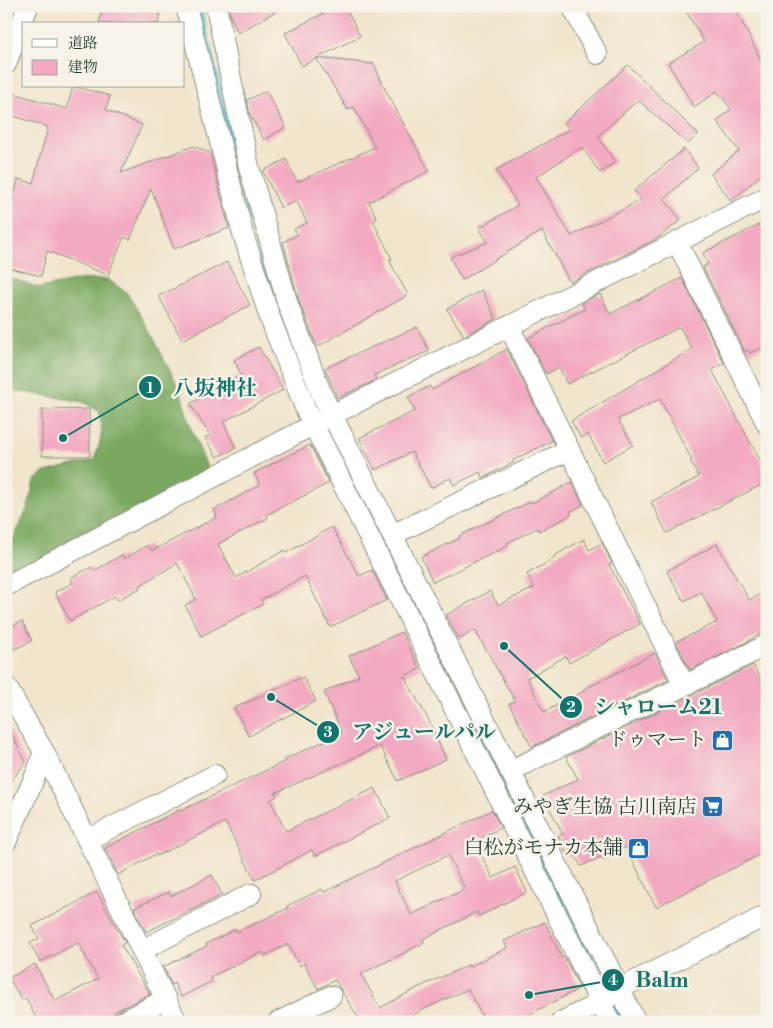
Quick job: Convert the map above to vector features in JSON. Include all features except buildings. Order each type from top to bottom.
[{"type":"street","points":[[6,64],[28,6]]},
{"type":"street","points":[[186,6],[243,234],[270,318],[306,410],[323,419],[392,535],[510,771],[609,996],[610,1022]]},
{"type":"street","points":[[216,6],[249,167],[288,305],[322,395],[323,419],[609,996],[636,1022]]},
{"type":"street","points":[[572,6],[597,54]]},
{"type":"street","points":[[6,586],[323,419],[767,197]]},
{"type":"street","points":[[677,242],[767,424]]},
{"type":"street","points":[[509,326],[684,685]]},
{"type":"street","points":[[392,535],[569,450]]},
{"type":"street","points":[[510,771],[767,645]]},
{"type":"street","points":[[6,686],[44,752],[177,1022]]},
{"type":"street","points":[[7,840],[44,752]]},
{"type":"street","points":[[87,840],[215,775]]},
{"type":"street","points":[[142,950],[251,894]]},
{"type":"street","points":[[561,1022],[767,915]]},
{"type":"street","points":[[278,1022],[331,996]]},
{"type":"street","points":[[122,1022],[166,999]]},
{"type":"green space","points":[[6,276],[39,288],[79,280],[107,279],[127,293],[150,331],[180,390],[192,431],[209,472],[13,574],[6,570],[6,548],[12,542],[28,507],[34,481],[45,472],[94,460],[100,441],[101,418],[99,411],[83,402],[6,389]]},
{"type":"waterway","points":[[198,6],[241,185],[278,311]]},
{"type":"waterway","points":[[302,372],[315,403]]},
{"type":"waterway","points":[[324,422],[622,1022]]},
{"type":"place","name":"八坂神社","points":[[63,438]]},
{"type":"place","name":"シャローム21","points":[[504,646]]},
{"type":"place","name":"アジュールパル","points":[[271,697]]},
{"type":"place","name":"ドゥマート","points":[[723,740]]},
{"type":"place","name":"みやぎ生協 古川南店","points":[[713,807]]},
{"type":"place","name":"白松がモナカ本舗","points":[[639,848]]},
{"type":"place","name":"Balm","points":[[529,995]]}]
